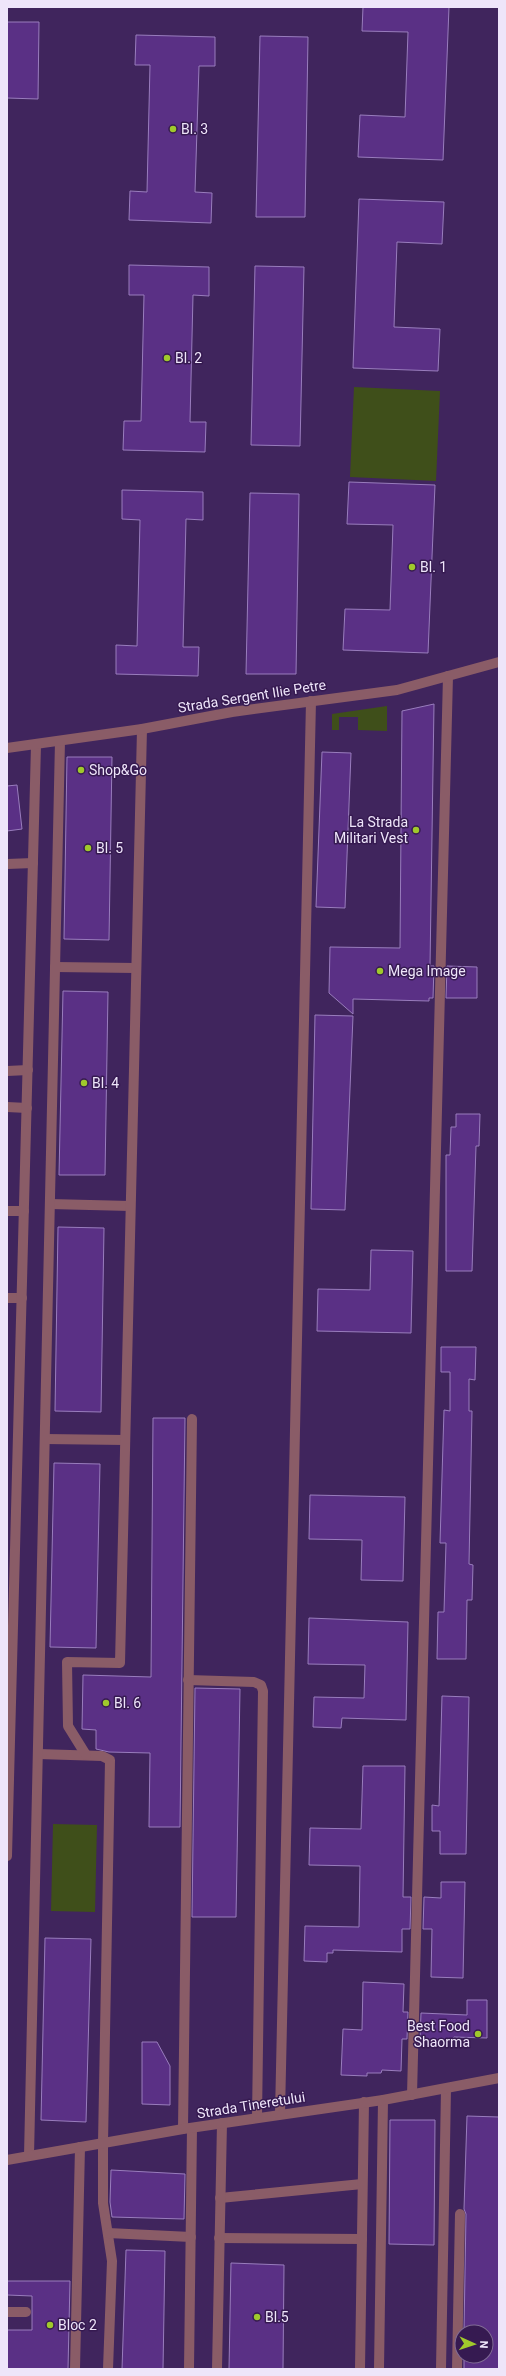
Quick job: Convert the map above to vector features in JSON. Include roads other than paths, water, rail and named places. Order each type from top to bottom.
[{"type":"street","name":"Strada Sergent Ilie Petre","points":[[7,748],[142,729],[232,712],[397,690],[499,662]]},
{"type":"street","points":[[412,2095],[448,676]]},
{"type":"street","points":[[280,2114],[311,701]]},
{"type":"street","points":[[86,1755],[68,1726],[67,1662],[120,1663],[142,729]]},
{"type":"street","points":[[29,2156],[60,741]]},
{"type":"street","points":[[7,1856],[10,1653],[22,1298],[36,745]]},
{"type":"street","points":[[7,864],[33,863]]},
{"type":"street","points":[[55,967],[136,968]]},
{"type":"street","points":[[7,1071],[28,1070]]},
{"type":"street","points":[[7,1107],[27,1108]]},
{"type":"street","points":[[50,1204],[130,1206]]},
{"type":"street","points":[[7,1211],[24,1211]]},
{"type":"street","points":[[7,1298],[22,1298]]},
{"type":"street","points":[[189,2369],[191,2237],[188,2128],[188,1680],[192,1419]]},
{"type":"street","points":[[45,1439],[125,1440]]},
{"type":"street","points":[[188,1680],[254,1682],[261,1684],[263,1690],[257,2118]]},
{"type":"street","points":[[38,1754],[102,1756],[110,1760],[103,2143],[103,2203],[112,2261],[108,2369]]},
{"type":"street","name":"Strada Tineretului","points":[[7,2160],[188,2128],[383,2100],[499,2078]]},
{"type":"street","points":[[441,2369],[446,2089]]},
{"type":"street","points":[[379,2369],[383,2100]]},
{"type":"street","points":[[360,2369],[364,2102]]},
{"type":"street","points":[[217,2369],[222,2123]]},
{"type":"street","points":[[75,2369],[80,2147]]},
{"type":"street","points":[[220,2198],[362,2184]]},
{"type":"street","points":[[457,2369],[460,2214]]},
{"type":"street","points":[[108,2233],[191,2237]]},
{"type":"street","points":[[219,2238],[362,2239]]},
{"type":"street","points":[[7,2312],[26,2312]]},
{"type":"place","name":"Bl. 3","points":[[173,129]]},
{"type":"place","name":"Bl. 2","points":[[167,358]]},
{"type":"place","name":"Bl. 1","points":[[412,567]]},
{"type":"place","name":"Shop&Go","points":[[81,770]]},
{"type":"place","name":"La Strada Militari Vest","points":[[416,830]]},
{"type":"place","name":"Bl. 5","points":[[88,848]]},
{"type":"place","name":"Mega Image","points":[[380,971]]},
{"type":"place","name":"Bl. 4","points":[[84,1083]]},
{"type":"place","name":"Bl. 6","points":[[106,1703]]},
{"type":"place","name":"Best Food Shaorma","points":[[478,2034]]},
{"type":"place","name":"Bl.5","points":[[257,2317]]},
{"type":"place","name":"Bloc 2","points":[[50,2325]]}]
